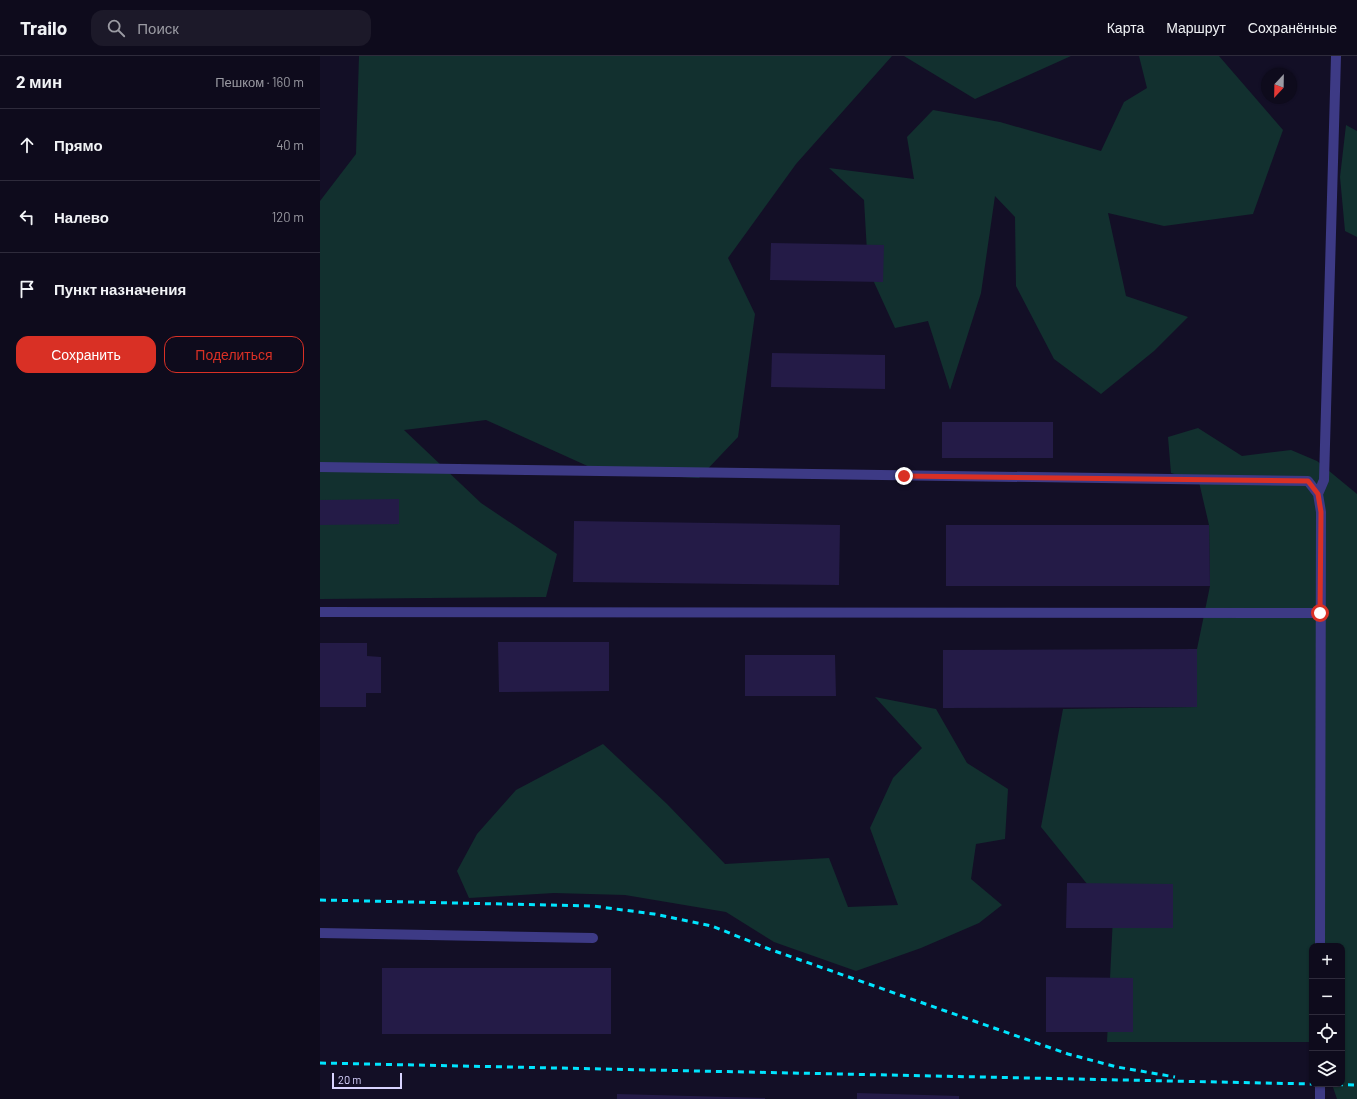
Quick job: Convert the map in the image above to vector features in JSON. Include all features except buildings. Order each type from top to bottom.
[{"type":"lane","points":[[1318,494],[1324,480],[1336,56]]},
{"type":"lane","points":[[320,468],[1278,479],[1308,481],[1318,494],[1321,512],[1320,943]]},
{"type":"lane","points":[[320,612],[1320,613]]},
{"type":"lane","points":[[320,933],[593,938]]},
{"type":"lane","points":[[1320,1087],[1320,1099]]},
{"type":"green space","points":[[359,56],[892,56],[796,164],[728,258],[755,314],[738,437],[699,478],[603,473],[486,420],[404,430],[481,503],[557,554],[546,597],[320,599],[320,201],[356,154]]},
{"type":"green space","points":[[904,56],[1071,56],[975,99]]},
{"type":"green space","points":[[1139,56],[1219,56],[1283,130],[1253,214],[1164,226],[1108,213],[1126,296],[1188,317],[1154,351],[1101,394],[1054,359],[1016,286],[1015,217],[995,196],[981,293],[950,390],[928,321],[895,328],[868,269],[864,200],[829,168],[914,179],[907,137],[933,110],[1000,122],[1101,151],[1124,102],[1147,88]]},
{"type":"green space","points":[[1346,125],[1357,131],[1357,237],[1345,231],[1340,177]]},
{"type":"green space","points":[[1198,428],[1242,456],[1291,450],[1317,461],[1357,494],[1357,1099],[1337,1099],[1333,1087],[1345,1087],[1345,943],[1309,943],[1309,1042],[1107,1042],[1113,916],[1041,827],[1063,709],[1197,707],[1197,649],[1210,586],[1209,525],[1199,482],[1171,473],[1168,437]]},
{"type":"green space","points":[[875,697],[936,709],[967,763],[1008,789],[1005,839],[976,844],[971,879],[1002,905],[979,923],[921,948],[856,971],[774,942],[726,912],[625,895],[554,893],[469,898],[457,871],[477,834],[516,790],[603,744],[667,804],[725,864],[829,858],[848,907],[898,905],[870,828],[893,778],[922,748]]},
{"type":"railway","points":[[320,900],[593,906],[654,914],[712,926],[769,949],[1068,1054],[1117,1067],[1175,1077]]},
{"type":"railway","points":[[320,1063],[1309,1084]]},
{"type":"railway","points":[[1345,1085],[1357,1085]]},
{"type":"route","points":[[904,476],[1278,479],[1308,481],[1318,494],[1321,512],[1320,613]]}]
